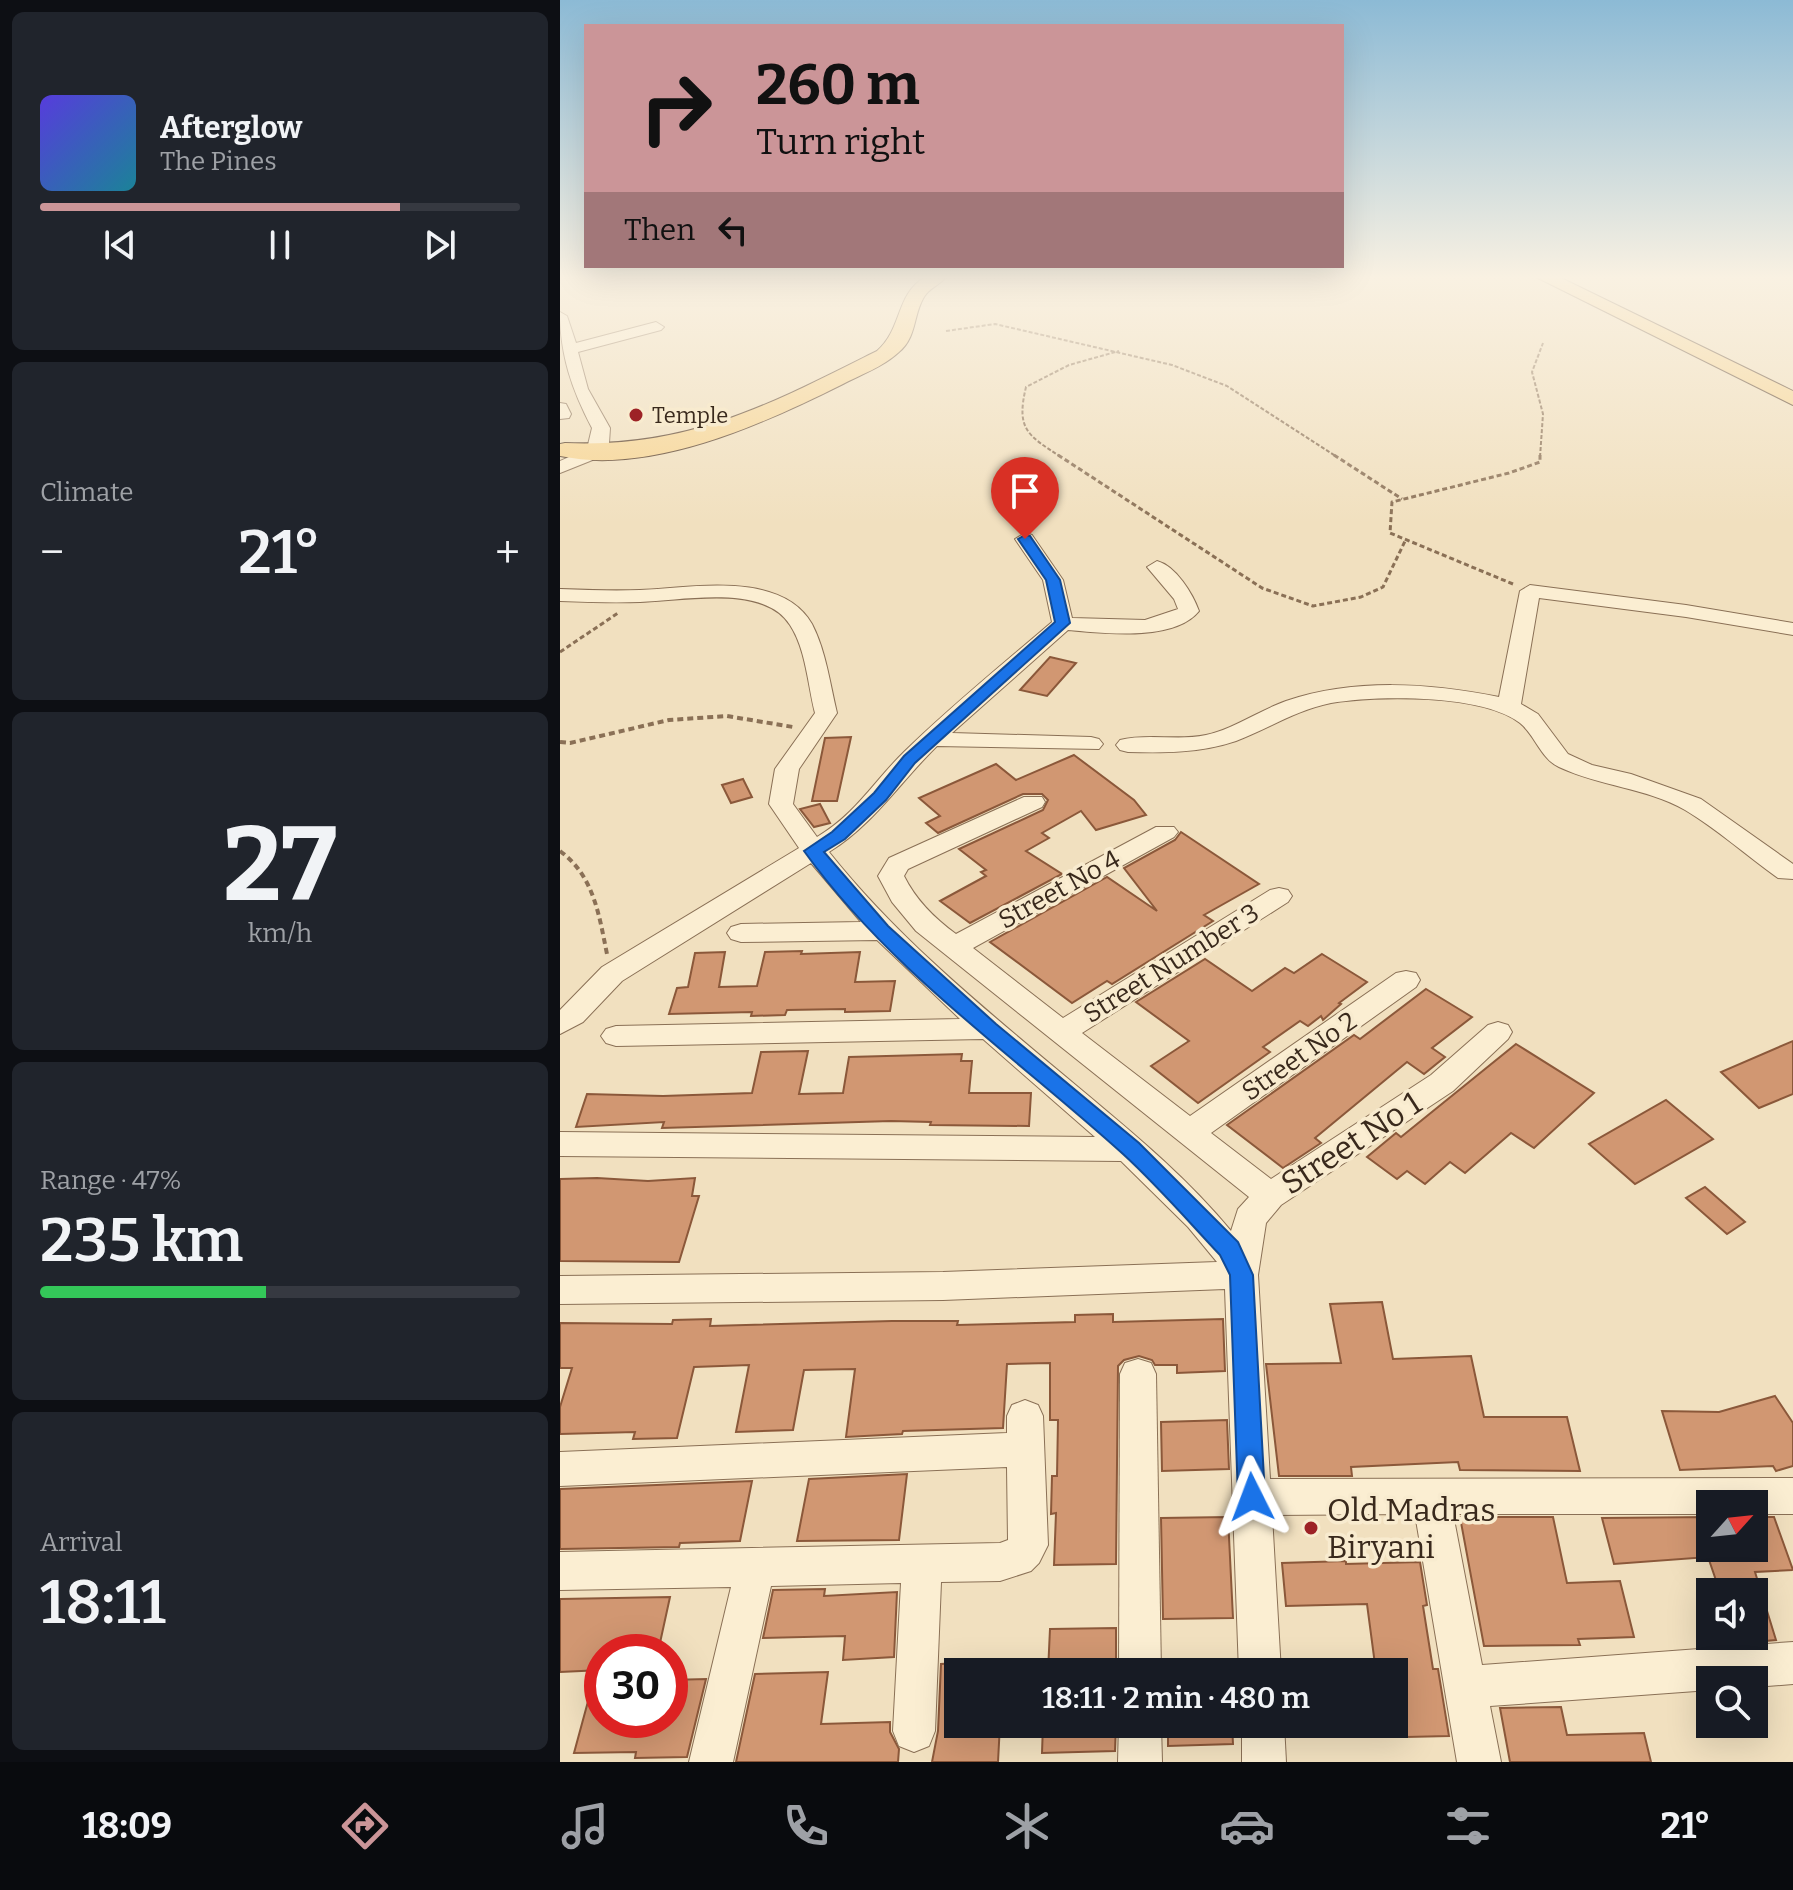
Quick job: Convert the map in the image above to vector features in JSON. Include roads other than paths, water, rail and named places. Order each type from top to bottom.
[{"type":"main road","points":[[562,456],[695,430],[775,400],[827,375],[851,359]]},
{"type":"main road","points":[[597,448],[694,439],[768,414],[876,359]]},
{"type":"main road","points":[[1712,359],[1793,399]]},
{"type":"main road","points":[[1732,359],[1793,389]]},
{"type":"street","points":[[573,359],[580,389],[601,428],[597,448]]},
{"type":"street","points":[[560,408],[563,414],[560,414]]},
{"type":"street","points":[[1025,539],[1053,580],[1063,623]]},
{"type":"street","points":[[560,1024],[573,1015],[612,974],[839,835],[880,797],[909,760],[931,739],[1063,623],[1122,627],[1178,619],[1189,611],[1189,605],[1157,567]]},
{"type":"street","points":[[560,595],[643,596],[702,591],[772,599],[786,607],[801,624],[826,713],[787,769],[781,804],[813,851],[881,931],[988,1029],[1132,1149],[1229,1249],[1241,1275],[943,1286],[560,1290]]},
{"type":"street","points":[[1509,706],[1530,591],[1686,611],[1793,629]]},
{"type":"street","points":[[1128,745],[1173,747],[1203,744],[1302,703],[1341,695],[1400,689],[1465,696],[1509,706],[1530,719],[1560,759],[1584,770],[1623,779],[1692,804],[1787,872]]},
{"type":"street","points":[[931,739],[1091,744]]},
{"type":"street","points":[[1033,802],[898,864],[891,876],[901,896],[926,925],[1270,1196]]},
{"type":"street","name":"Street No 4","points":[[954,947],[1165,832]]},
{"type":"street","name":"Street Number 3","points":[[1063,1031],[1279,896]]},
{"type":"street","points":[[741,933],[881,931]]},
{"type":"street","name":"Street No 2","points":[[1191,1131],[1406,980]]},
{"type":"street","points":[[616,1036],[988,1029]]},
{"type":"street","name":"Street No 1","points":[[1259,1658],[1241,1275],[1250,1218],[1270,1196],[1442,1083],[1498,1032]]},
{"type":"street","points":[[560,1144],[1132,1149]]},
{"type":"street","points":[[1138,1374],[1140,1658]]},
{"type":"street","points":[[560,1469],[1025,1432],[1028,1545],[1023,1555],[1000,1562],[560,1571]]},
{"type":"street","points":[[1252,1497],[1793,1496]]},
{"type":"street","points":[[1431,1498],[1479,1762]]},
{"type":"street","points":[[914,1731],[922,1564]]},
{"type":"street","points":[[711,1762],[755,1567]]},
{"type":"street","points":[[1466,1687],[1793,1663]]},
{"type":"street","points":[[1140,1738],[1140,1762]]},
{"type":"street","points":[[1263,1738],[1264,1762]]},
{"type":"place","name":"Temple","points":[[636,415]]},
{"type":"place","name":"Old Madras Biryani","points":[[1311,1528]]}]
